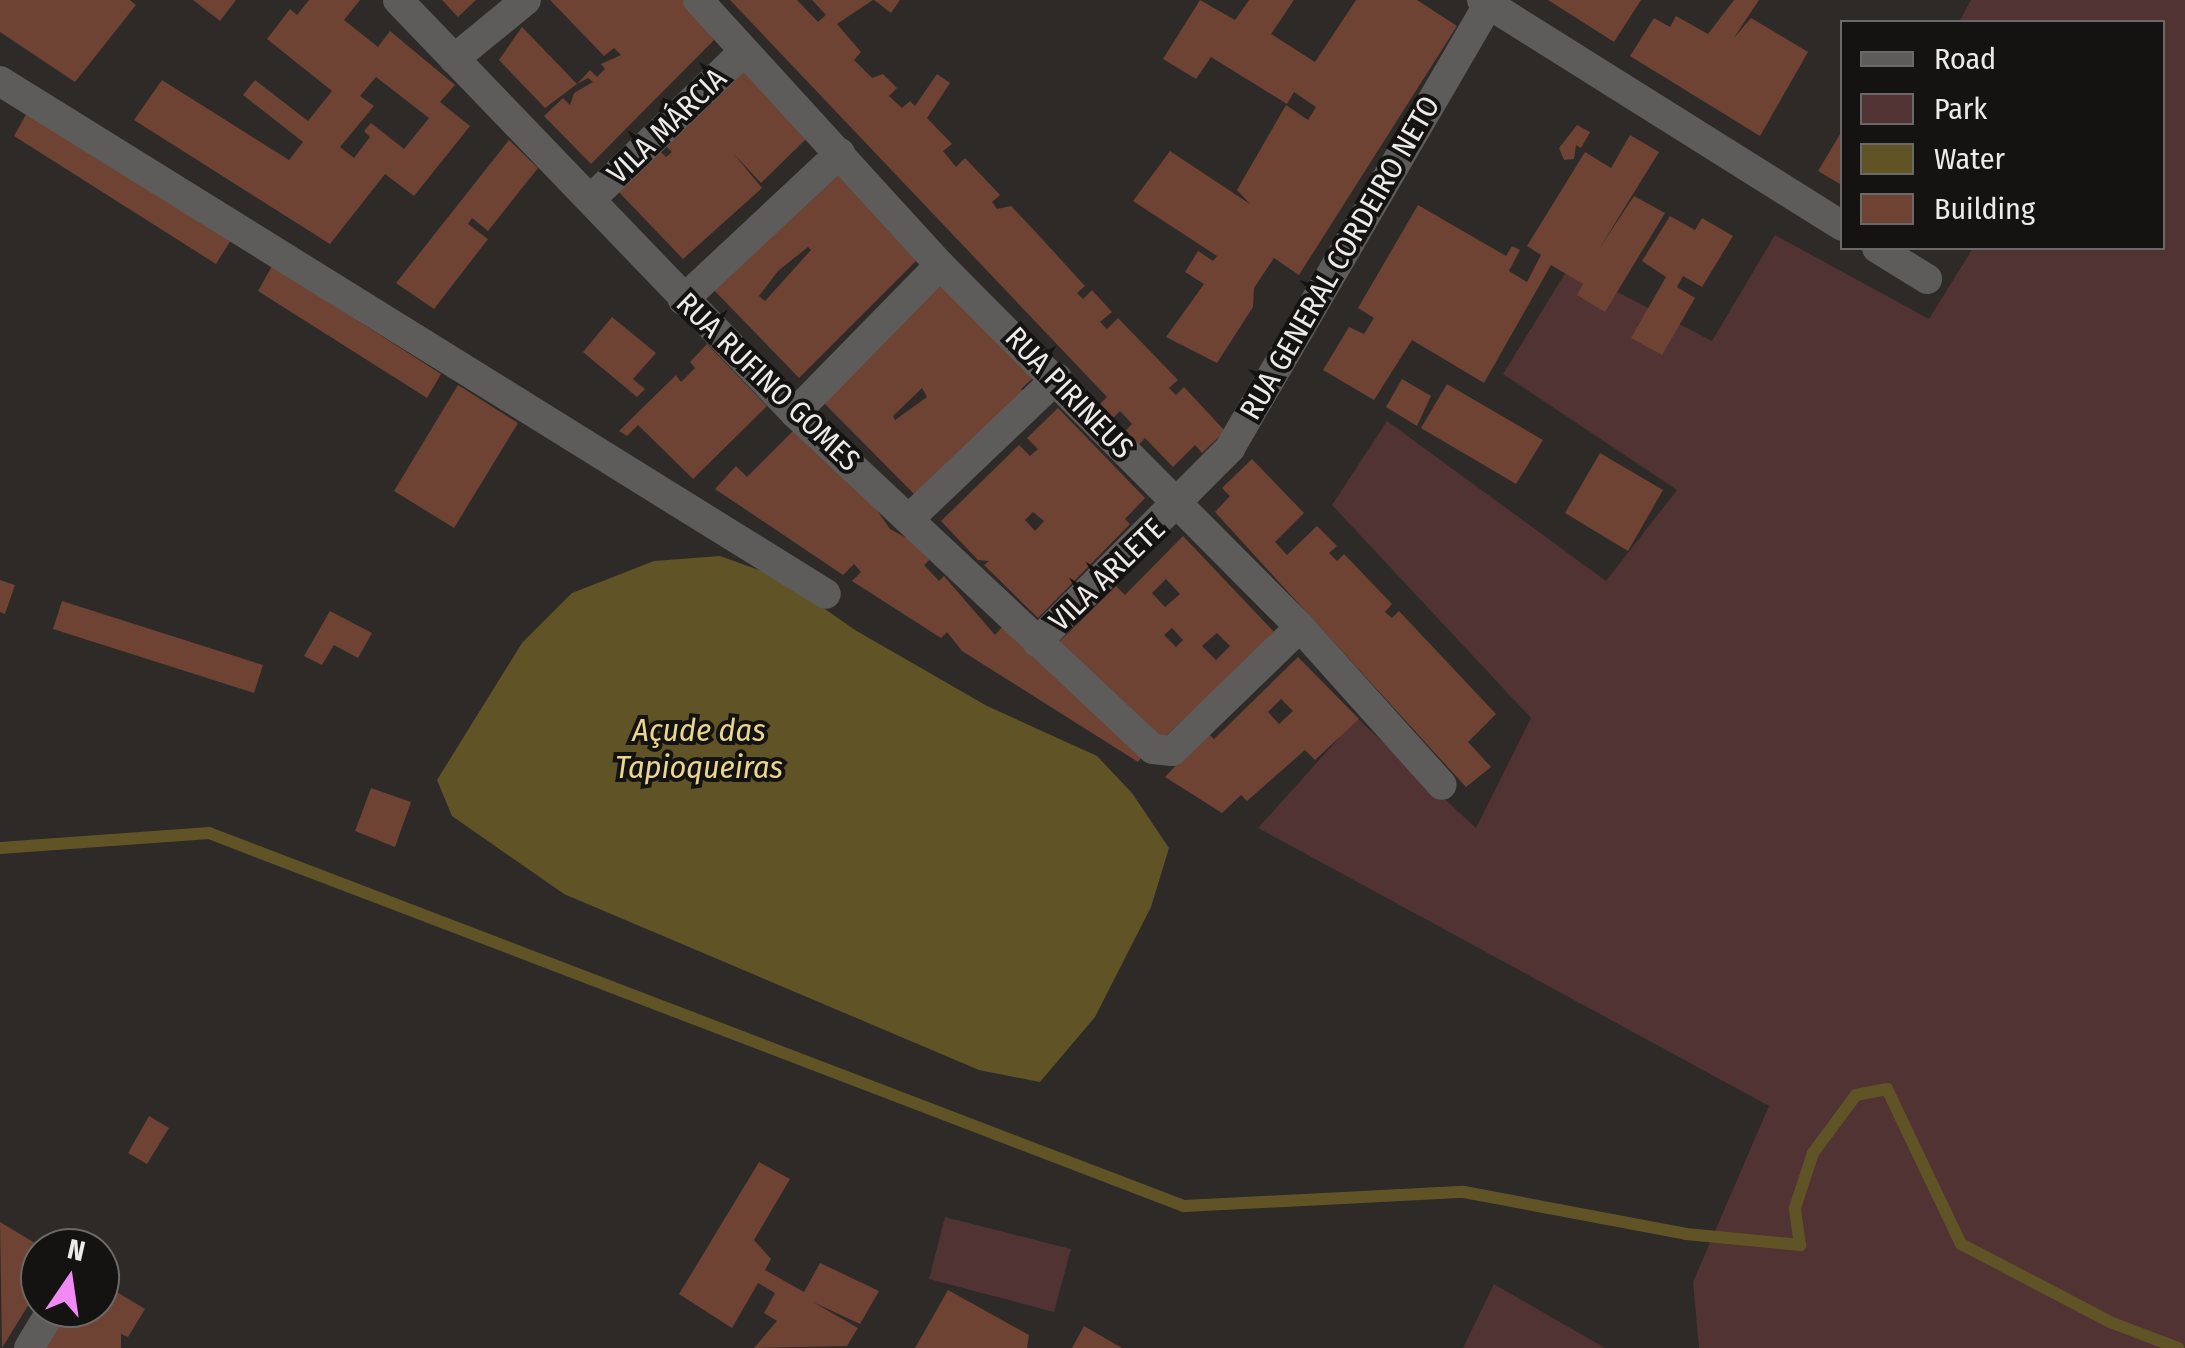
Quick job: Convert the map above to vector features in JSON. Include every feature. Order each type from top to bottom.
[{"type":"street","name":"RUA RUFINO GOMES","points":[[398,0],[795,413],[1153,748],[1172,751],[1300,627]]},
{"type":"street","points":[[454,59],[526,0]]},
{"type":"street","name":"RUA PIRINEUS","points":[[698,0],[940,265],[1057,378],[1178,507],[1300,627],[1442,785]]},
{"type":"street","points":[[1487,1],[1840,225]]},
{"type":"street","name":"RUA GENERAL CORDEIRO NETO","points":[[1178,507],[1230,448],[1487,1]]},
{"type":"street","name":"VILA MÁRCIA","points":[[591,200],[742,52]]},
{"type":"street","points":[[0,81],[826,594]]},
{"type":"street","points":[[683,300],[840,153]]},
{"type":"street","points":[[1880,250],[1927,279]]},
{"type":"street","points":[[795,413],[940,265]]},
{"type":"street","points":[[910,518],[1057,378]]},
{"type":"street","name":"VILA ARLETE","points":[[1037,642],[1178,507]]},
{"type":"green space","points":[[1971,0],[2185,0],[2185,1348],[1699,1348],[1693,1282],[1769,1106],[1258,828],[1357,718],[1476,828],[1531,718],[1332,505],[1387,421],[1606,581],[1677,490],[1503,374],[1569,267],[1712,341],[1775,235],[1929,319],[1972,250],[2165,250],[2165,20],[1960,20]]},
{"type":"green space","points":[[945,1217],[1071,1249],[1054,1312],[929,1279]]},
{"type":"green space","points":[[1494,1284],[1605,1348],[1463,1348]]},
{"type":"water","name":"Açude das Tapioqueiras","points":[[720,556],[779,577],[855,630],[987,706],[1097,756],[1132,793],[1169,848],[1151,907],[1095,1017],[1040,1082],[979,1070],[564,894],[452,816],[437,780],[522,643],[572,593],[654,561]]},
{"type":"building","points":[[0,0],[130,0],[136,5],[75,82],[0,32]]},
{"type":"building","points":[[193,0],[236,0],[220,21]]},
{"type":"building","points":[[309,0],[360,0],[344,20],[378,47],[390,31],[455,85],[440,102],[470,126],[414,196],[385,174],[330,244],[134,120],[162,80],[289,160],[303,142],[243,95],[255,80],[308,121],[332,91],[267,39],[290,9],[297,15]],"holes":[[[376,77],[429,118],[404,149],[371,123],[364,131],[370,137],[354,158],[340,147],[374,106],[360,96]]]},
{"type":"building","points":[[442,0],[476,0],[458,17]]},
{"type":"building","points":[[550,0],[686,0],[714,40],[591,164],[544,116],[563,98],[570,105],[574,93],[593,82],[588,78],[577,84],[590,70],[597,77],[605,69],[601,64],[621,55],[614,48],[604,56]]},
{"type":"building","points":[[730,0],[797,0],[818,22],[826,15],[812,0],[873,0],[837,24],[861,52],[854,60],[872,78],[883,74],[897,88],[889,96],[902,108],[910,101],[915,106],[937,74],[950,83],[927,118],[952,144],[943,151],[956,167],[965,158],[1000,195],[992,202],[997,209],[1011,206],[1032,228],[1085,286],[1077,293],[1083,299],[1092,290],[1112,312],[1100,322],[1107,329],[1118,318],[1178,380],[1169,388],[1176,395],[1184,387],[1225,431],[1202,453],[1195,445],[1173,467],[1145,438],[1138,446],[1125,431],[1132,424],[1120,411],[1112,419],[1099,405],[1107,397]]},
{"type":"building","points":[[874,0],[900,0],[891,13]]},
{"type":"building","points":[[1200,0],[1235,20],[1249,0],[1294,0],[1271,34],[1315,62],[1356,0],[1417,0],[1457,26],[1299,275],[1274,258],[1254,288],[1253,307],[1217,363],[1166,337],[1204,284],[1185,272],[1198,251],[1213,261],[1217,256],[1133,201],[1170,151],[1250,204],[1237,190],[1286,105],[1308,120],[1316,107],[1294,92],[1287,104],[1211,57],[1196,79],[1163,59]]},
{"type":"building","points":[[1548,0],[1641,0],[1614,42]]},
{"type":"building","points":[[1734,0],[1759,0],[1733,39],[1751,18],[1808,52],[1760,136],[1630,56],[1654,18],[1670,27],[1676,16],[1708,34]]},
{"type":"building","points":[[522,27],[577,84],[545,108],[499,60]]},
{"type":"building","points":[[741,68],[806,139],[761,183],[733,153],[762,188],[683,259],[615,188],[657,148],[666,157],[672,152],[662,142]]},
{"type":"building","points":[[28,111],[231,240],[216,264],[14,136]]},
{"type":"building","points":[[1577,125],[1590,132],[1581,148],[1576,145],[1574,159],[1564,160],[1559,148]]},
{"type":"building","points":[[1840,134],[1840,184],[1818,171]]},
{"type":"building","points":[[1630,135],[1659,152],[1599,249],[1634,196],[1665,213],[1605,312],[1577,295],[1583,284],[1551,265],[1484,383],[1412,340],[1374,400],[1323,370],[1349,327],[1364,334],[1374,318],[1358,308],[1418,205],[1506,256],[1512,246],[1520,250],[1509,271],[1527,282],[1541,255],[1527,246],[1585,152],[1611,168]]},
{"type":"building","points":[[509,140],[538,168],[488,231],[472,218],[468,224],[488,239],[434,309],[396,283]]},
{"type":"building","points":[[836,161],[920,257],[799,378],[709,285]],"holes":[[[808,247],[811,250],[765,301],[759,296],[778,271]]]},
{"type":"building","points":[[1670,216],[1695,230],[1702,218],[1733,236],[1702,287],[1683,276],[1677,287],[1695,298],[1662,355],[1631,338],[1666,277],[1642,261]]},
{"type":"building","points":[[272,266],[441,374],[427,398],[258,291]]},
{"type":"building","points":[[942,282],[1034,377],[1021,389],[1026,393],[914,494],[822,401]],"holes":[[[922,388],[927,397],[895,420],[893,416]]]},
{"type":"building","points":[[612,317],[656,353],[633,379],[645,389],[637,397],[583,352]]},
{"type":"building","points":[[707,344],[767,406],[693,479],[638,425],[627,436],[619,431],[676,375],[681,382],[695,368],[690,362]]},
{"type":"building","points":[[1402,379],[1431,396],[1417,426],[1386,407]]},
{"type":"building","points":[[1447,384],[1543,440],[1516,484],[1421,428]]},
{"type":"building","points":[[458,385],[518,423],[454,528],[394,491]]},
{"type":"building","points":[[1058,408],[1145,498],[1125,519],[1130,524],[1038,618],[984,565],[989,561],[978,560],[941,521],[1019,445],[1030,456],[1038,449],[1027,438]],"holes":[[[1033,512],[1044,521],[1035,531],[1025,520]]]},
{"type":"building","points":[[795,429],[867,496],[890,529],[936,554],[924,565],[939,581],[944,576],[995,635],[1002,627],[1148,748],[1138,762],[962,651],[947,632],[941,638],[852,581],[861,572],[854,564],[843,575],[715,489],[736,466],[747,477]]},
{"type":"building","points":[[1600,453],[1663,490],[1628,551],[1565,513]]},
{"type":"building","points":[[1252,459],[1304,513],[1275,542],[1287,555],[1317,526],[1337,546],[1329,553],[1337,561],[1344,554],[1392,604],[1385,612],[1392,618],[1399,611],[1496,714],[1468,742],[1491,767],[1466,787],[1215,512],[1230,496],[1222,488]]},
{"type":"building","points":[[1183,536],[1275,633],[1158,743],[1058,643],[1116,586],[1125,595]],"holes":[[[1166,579],[1180,594],[1165,607],[1152,593]],[[1172,628],[1183,640],[1176,647],[1164,635]],[[1217,633],[1230,646],[1216,660],[1202,646]]]},
{"type":"building","points":[[0,580],[15,585],[5,614],[0,612]]},
{"type":"building","points":[[62,601],[263,665],[254,693],[53,629]]},
{"type":"building","points":[[330,611],[372,633],[358,658],[334,645],[322,665],[304,656]]},
{"type":"building","points":[[1298,657],[1359,719],[1315,760],[1305,750],[1247,801],[1241,795],[1222,813],[1165,777],[1207,732],[1214,739]],"holes":[[[1281,699],[1293,711],[1279,724],[1268,712]]]},
{"type":"building","points":[[371,788],[411,802],[395,847],[355,831]]},
{"type":"building","points":[[149,1116],[169,1128],[147,1164],[128,1153]]},
{"type":"building","points":[[759,1162],[790,1179],[754,1240],[771,1259],[765,1270],[804,1292],[820,1263],[879,1291],[860,1324],[813,1302],[858,1328],[847,1346],[754,1348],[777,1321],[764,1313],[775,1293],[758,1283],[732,1328],[679,1294]]},
{"type":"building","points":[[0,1222],[20,1234],[20,1319],[2,1348]]},
{"type":"building","points":[[948,1290],[1029,1335],[1027,1348],[915,1348]]},
{"type":"building","points":[[120,1294],[145,1309],[128,1337],[121,1334],[121,1348],[44,1348],[56,1328],[120,1328]]},
{"type":"building","points":[[1084,1326],[1122,1348],[1072,1348]]},
{"type":"waterway","points":[[0,848],[209,833],[1184,1206],[1464,1192],[1686,1234],[1800,1245],[1795,1208],[1813,1153],[1856,1095],[1887,1089],[1961,1244],[2110,1322],[2178,1348]]}]
